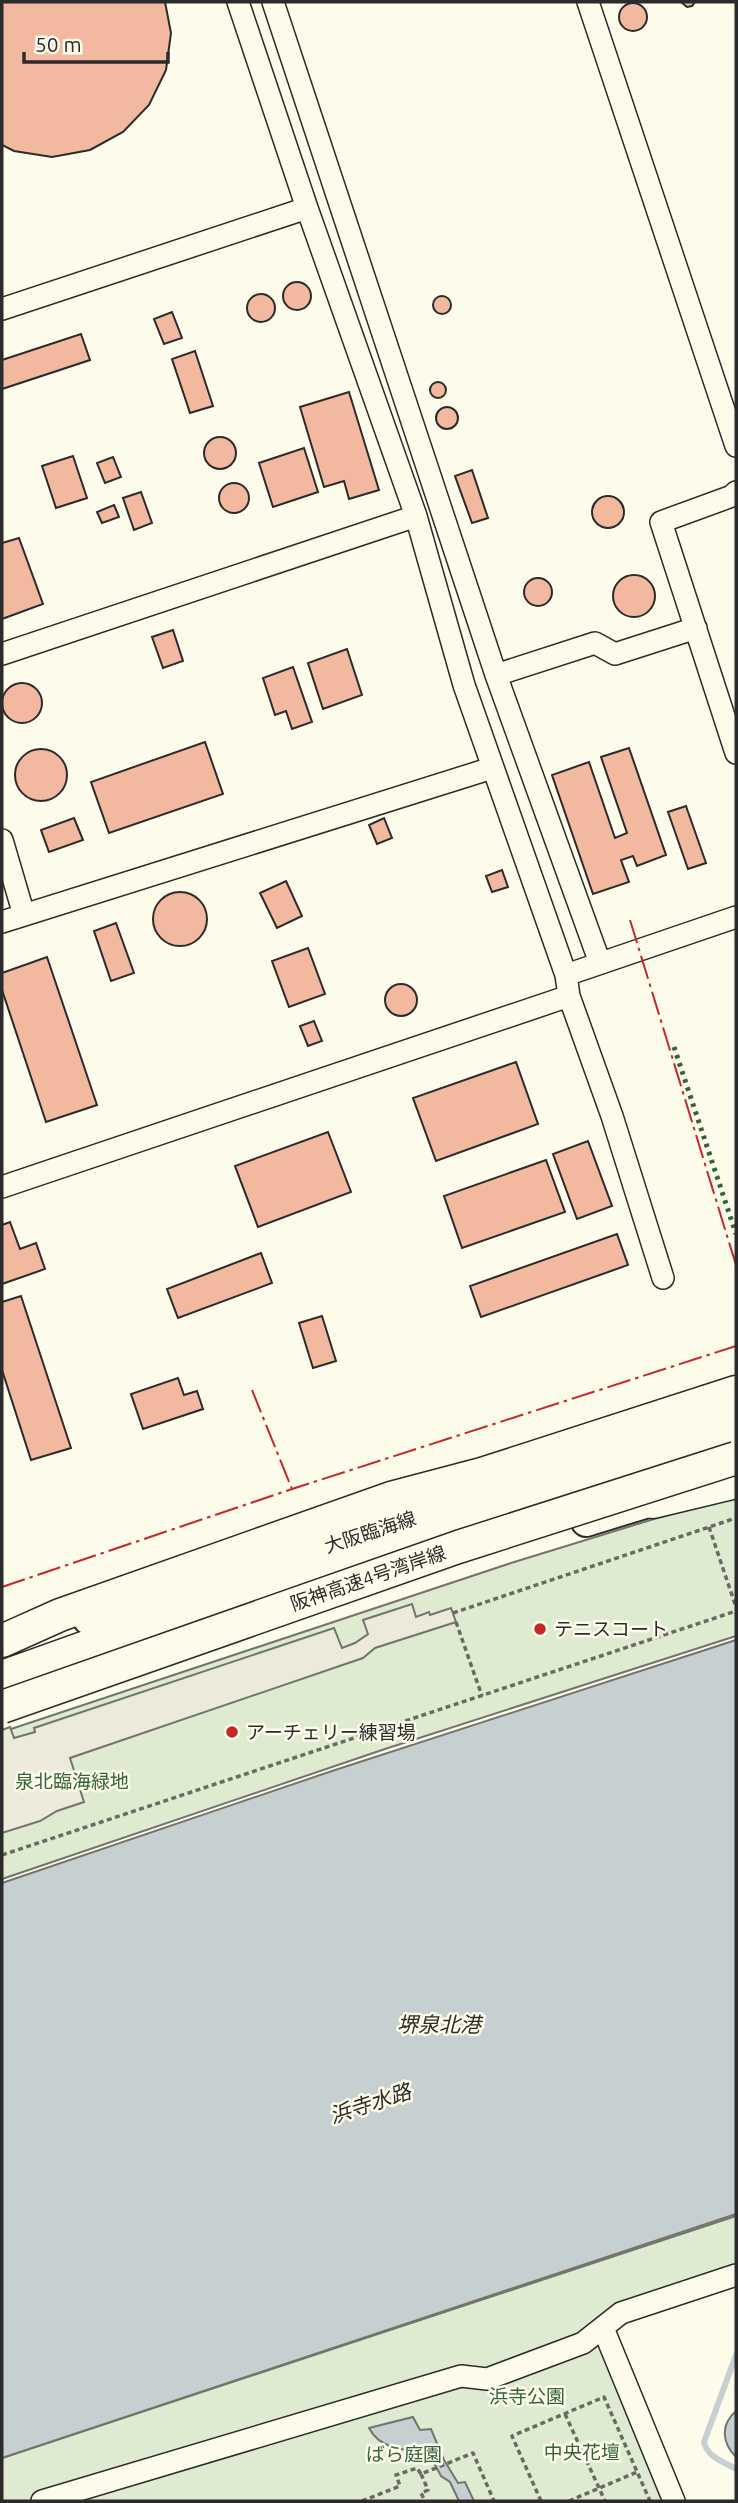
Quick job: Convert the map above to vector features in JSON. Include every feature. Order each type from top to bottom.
[{"type":"highway","points":[[2,1641],[60,1615],[269,1539],[391,1498],[482,1474],[736,1392]]},
{"type":"highway","name":"阪神高速4号湾岸線","points":[[2,1677],[142,1627],[736,1429]]},
{"type":"highway","name":"阪神高速4号湾岸線","points":[[2,1707],[445,1552],[736,1458]]},
{"type":"highway","points":[[653,1502],[736,1482]]},
{"type":"main road","name":"大阪臨海線","points":[[2,1647],[358,1537],[736,1410]]},
{"type":"main road","points":[[2,1700],[653,1502],[736,1474]]},
{"type":"lane","points":[[238,2],[307,208],[416,516],[464,685],[612,1116],[663,1278]]},
{"type":"lane","points":[[273,2],[496,675],[600,963]]},
{"type":"lane","points":[[589,2],[736,446]]},
{"type":"lane","points":[[2,309],[307,208]]},
{"type":"lane","points":[[736,492],[732,496],[661,522],[736,753]]},
{"type":"lane","points":[[2,654],[416,516]]},
{"type":"lane","points":[[496,675],[595,643],[615,654],[696,628]]},
{"type":"lane","points":[[2,922],[492,768]]},
{"type":"lane","points":[[2,841],[24,915]]},
{"type":"lane","points":[[2,1187],[567,985],[600,963],[736,917]]},
{"type":"lane","points":[[42,2501],[461,2376],[487,2379],[583,2343],[621,2313],[736,2275]]},
{"type":"lane","points":[[603,2328],[674,2501]]},
{"type":"path","points":[[453,1614],[736,1518]]},
{"type":"path","points":[[2,1855],[736,1609],[709,1527]]},
{"type":"path","points":[[456,1622],[482,1696]]},
{"type":"path","points":[[541,2501],[512,2436],[604,2397],[650,2501]]},
{"type":"path","points":[[565,2414],[605,2501]]},
{"type":"path","points":[[421,2474],[473,2453],[494,2501]]},
{"type":"path","points":[[362,2501],[400,2486],[396,2475],[417,2468],[428,2490],[421,2493],[425,2501]]},
{"type":"path","points":[[569,2501],[637,2472]]},
{"type":"green space","name":"泉北臨海緑地","points":[[736,1497],[736,1636],[385,1749],[2,1879],[2,1732],[511,1563],[667,1515]]},
{"type":"green space","name":"浜寺公園","points":[[736,2216],[736,2275],[621,2313],[616,2332],[678,2501],[2,2501],[2,2458]]},
{"type":"shaded area","points":[[412,1604],[416,1617],[451,1608],[456,1622],[375,1648],[363,1658],[70,1758],[84,1802],[57,1811],[40,1821],[2,1833],[2,1730],[10,1727],[14,1738],[35,1732],[34,1728],[334,1628],[342,1648],[368,1634],[363,1620]]},
{"type":"water","name":"堺泉北港","points":[[736,1640],[736,2214],[2,2458],[2,1883],[332,1771]]},
{"type":"water","points":[[736,2411],[736,2457],[728,2446],[725,2428]]},
{"type":"water","points":[[413,2417],[420,2430],[431,2429],[444,2460],[458,2483],[465,2482],[474,2501],[459,2501],[450,2482],[441,2476],[426,2448],[410,2450],[394,2447],[379,2440],[369,2428]]},
{"type":"building","points":[[2,2],[165,2],[171,33],[166,70],[149,105],[123,132],[90,150],[52,157],[14,151],[2,145]]},
{"type":"building","points":[[681,2],[695,2],[687,7]]},
{"type":"building","points":[[633,3],[643,7],[647,17],[643,27],[633,31],[623,27],[619,17],[623,7]]},
{"type":"building","points":[[297,282],[307,286],[311,296],[307,306],[297,310],[287,306],[283,296],[287,286]]},
{"type":"building","points":[[261,294],[271,298],[275,308],[271,318],[261,322],[251,318],[247,308],[251,298]]},
{"type":"building","points":[[438,296],[446,296],[451,305],[449,312],[438,314],[433,309],[433,301]]},
{"type":"building","points":[[172,312],[182,338],[164,344],[154,319]]},
{"type":"building","points":[[81,334],[90,360],[2,389],[2,360]]},
{"type":"building","points":[[195,351],[213,406],[190,413],[172,359]]},
{"type":"building","points":[[435,382],[441,382],[446,390],[444,396],[435,398],[430,393],[430,387]]},
{"type":"building","points":[[349,392],[379,490],[349,499],[344,481],[324,487],[300,407]]},
{"type":"building","points":[[447,407],[455,410],[458,418],[455,426],[447,429],[439,426],[436,418],[439,410]]},
{"type":"building","points":[[220,437],[231,442],[236,453],[231,464],[220,469],[209,464],[204,453],[209,442]]},
{"type":"building","points":[[304,448],[318,492],[273,507],[259,463]]},
{"type":"building","points":[[73,456],[87,498],[56,508],[42,466]]},
{"type":"building","points":[[113,457],[121,477],[105,483],[97,463]]},
{"type":"building","points":[[472,470],[488,518],[472,523],[455,476]]},
{"type":"building","points":[[234,483],[245,487],[249,498],[245,509],[234,513],[223,509],[219,498],[223,487]]},
{"type":"building","points":[[141,492],[152,523],[134,530],[123,498]]},
{"type":"building","points":[[608,496],[620,500],[624,512],[620,524],[608,528],[596,524],[592,512],[596,500]]},
{"type":"building","points":[[114,505],[119,517],[102,523],[97,512]]},
{"type":"building","points":[[19,538],[43,604],[2,619],[2,543]]},
{"type":"building","points":[[634,575],[649,581],[655,596],[649,611],[634,617],[619,611],[613,596],[619,581]]},
{"type":"building","points":[[538,578],[548,582],[552,592],[548,602],[538,606],[528,602],[524,592],[528,582]]},
{"type":"building","points":[[173,630],[183,661],[163,668],[152,637]]},
{"type":"building","points":[[347,649],[362,695],[323,709],[308,663]]},
{"type":"building","points":[[293,667],[312,722],[292,729],[286,711],[275,715],[263,678]]},
{"type":"building","points":[[22,683],[30,684],[36,689],[41,695],[41,711],[36,717],[30,722],[22,723],[14,722],[8,717],[3,711],[2,703],[3,695],[8,689],[14,684]]},
{"type":"building","points":[[205,742],[223,794],[109,833],[91,782]]},
{"type":"building","points":[[629,748],[666,855],[637,866],[633,856],[621,860],[629,882],[593,894],[552,775],[589,762],[615,838],[627,833],[601,757]]},
{"type":"building","points":[[41,749],[51,751],[59,757],[65,765],[65,785],[59,793],[51,799],[41,801],[31,799],[23,793],[17,785],[15,775],[17,765],[23,757],[31,751]]},
{"type":"building","points":[[686,806],[706,863],[688,869],[668,812]]},
{"type":"building","points":[[74,818],[83,840],[49,852],[41,830]]},
{"type":"building","points":[[384,818],[392,838],[377,844],[369,825]]},
{"type":"building","points":[[502,870],[508,887],[492,892],[486,876]]},
{"type":"building","points":[[286,881],[302,916],[277,928],[260,893]]},
{"type":"building","points":[[180,892],[199,900],[207,919],[199,938],[180,946],[161,938],[153,919],[161,900]]},
{"type":"building","points":[[116,923],[134,973],[111,981],[94,931]]},
{"type":"building","points":[[308,948],[325,994],[289,1007],[272,961]]},
{"type":"building","points":[[47,957],[97,1105],[46,1122],[2,990],[2,973]]},
{"type":"building","points":[[401,984],[412,989],[417,1000],[412,1011],[401,1016],[390,1011],[385,1000],[390,989]]},
{"type":"building","points":[[314,1021],[322,1041],[308,1046],[300,1026]]},
{"type":"building","points":[[516,1062],[538,1124],[436,1161],[413,1098]]},
{"type":"building","points":[[328,1132],[351,1192],[258,1227],[235,1166]]},
{"type":"building","points":[[588,1141],[612,1206],[577,1219],[553,1154]]},
{"type":"building","points":[[546,1160],[565,1212],[462,1248],[444,1196]]},
{"type":"building","points":[[10,1222],[20,1249],[36,1243],[45,1269],[2,1284],[2,1225]]},
{"type":"building","points":[[617,1234],[628,1265],[481,1317],[470,1286]]},
{"type":"building","points":[[261,1253],[272,1283],[178,1318],[167,1289]]},
{"type":"building","points":[[21,1296],[71,1448],[31,1460],[2,1370],[2,1302]]},
{"type":"building","points":[[322,1316],[336,1361],[313,1368],[299,1323]]},
{"type":"building","points":[[178,1378],[184,1395],[197,1391],[203,1409],[143,1429],[131,1394]]},
{"type":"waterway","points":[[736,2355],[704,2442],[712,2455],[736,2469]]},
{"type":"hedge","points":[[674,1047],[736,1234]]},
{"type":"power","points":[[630,920],[736,1265]]},
{"type":"power","points":[[2,1587],[292,1489],[736,1346]]},
{"type":"power","points":[[252,1390],[292,1489]]},
{"type":"place","name":"テニスコート","points":[[540,1629]]},
{"type":"place","name":"アーチェリー練習場","points":[[232,1732]]},
{"type":"water label","name":"浜寺水路","points":[[370,2103]]},
{"type":"park label","name":"中央花壇","points":[[582,2452]]},
{"type":"park label","name":"ばら庭園","points":[[404,2454]]}]
